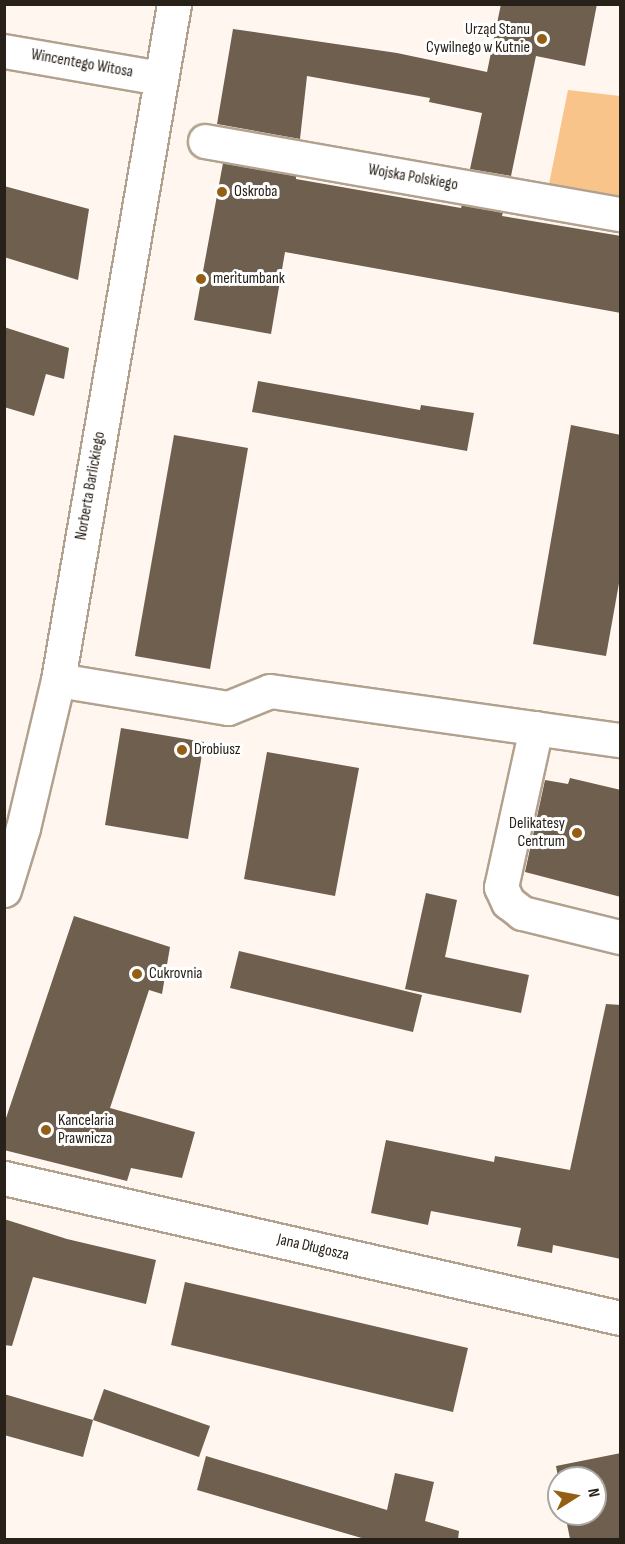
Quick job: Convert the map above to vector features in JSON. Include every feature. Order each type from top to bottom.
[{"type":"street","name":"Norberta Barlickiego","points":[[4,890],[18,788],[58,680],[174,4]]},
{"type":"street","name":"Wincentego Witosa","points":[[4,51],[160,78]]},
{"type":"street","name":"Wojska Polskiego","points":[[205,141],[621,214]]},
{"type":"street","points":[[58,680],[228,708],[270,691],[621,740]]},
{"type":"street","points":[[536,728],[501,887],[508,902],[522,913],[621,937]]},
{"type":"street","name":"Jana Długosza","points":[[4,1178],[621,1318]]},
{"type":"shaded area","points":[[568,90],[620,96],[620,201],[548,189]]},
{"type":"building","points":[[501,4],[597,4],[585,66],[536,56],[511,176],[470,169],[482,113],[429,102],[430,98],[307,76],[300,139],[217,124],[233,29],[397,53],[487,72]]},
{"type":"building","points":[[223,163],[296,176],[296,179],[461,208],[462,205],[503,212],[502,216],[621,236],[621,313],[285,252],[271,334],[194,320]]},
{"type":"building","points":[[4,186],[89,209],[78,280],[4,257]]},
{"type":"building","points":[[4,327],[69,348],[64,379],[46,374],[34,416],[4,407]]},
{"type":"building","points":[[258,381],[420,410],[421,405],[474,413],[467,451],[252,412]]},
{"type":"building","points":[[571,425],[621,435],[621,572],[606,656],[533,644]]},
{"type":"building","points":[[174,435],[248,448],[210,669],[135,656]]},
{"type":"building","points":[[121,728],[204,742],[188,839],[105,825]]},
{"type":"building","points":[[267,752],[359,768],[335,896],[244,879]]},
{"type":"building","name":"Delikatesy Centrum","points":[[570,778],[621,790],[621,897],[525,872],[545,780],[568,784]]},
{"type":"building","points":[[426,893],[457,900],[445,957],[529,975],[521,1013],[405,989]]},
{"type":"building","points":[[74,916],[170,947],[162,994],[149,990],[110,1108],[195,1132],[182,1178],[131,1168],[127,1181],[4,1150],[4,1124]]},
{"type":"building","points":[[239,951],[422,995],[413,1032],[230,988]]},
{"type":"building","points":[[606,1004],[621,1005],[621,1259],[553,1245],[552,1253],[517,1246],[521,1228],[431,1211],[428,1225],[371,1213],[386,1140],[494,1162],[495,1156],[570,1170]]},
{"type":"building","points":[[4,1219],[67,1239],[156,1260],[146,1304],[33,1277],[12,1346],[4,1345]]},
{"type":"building","points":[[185,1282],[468,1348],[453,1412],[171,1345]]},
{"type":"building","points":[[104,1389],[210,1426],[199,1457],[93,1420]]},
{"type":"building","points":[[4,1394],[93,1420],[83,1457],[4,1435]]},
{"type":"building","points":[[621,1453],[621,1539],[570,1539],[567,1526],[607,1526],[607,1466],[556,1466]]},
{"type":"building","points":[[206,1456],[387,1510],[395,1473],[434,1482],[425,1521],[459,1531],[458,1539],[365,1539],[197,1490]]},
{"type":"place","name":"Urząd Stanu Cywilnego w Kutnie","points":[[542,39]]},
{"type":"place","name":"Oskroba","points":[[222,192]]},
{"type":"place","name":"meritumbank","points":[[201,279]]},
{"type":"place","name":"Drobiusz","points":[[182,750]]},
{"type":"place","name":"Delikatesy Centrum","points":[[577,833]]},
{"type":"place","name":"Cukrovnia","points":[[137,974]]},
{"type":"place","name":"Kancelaria Prawnicza","points":[[46,1130]]}]
